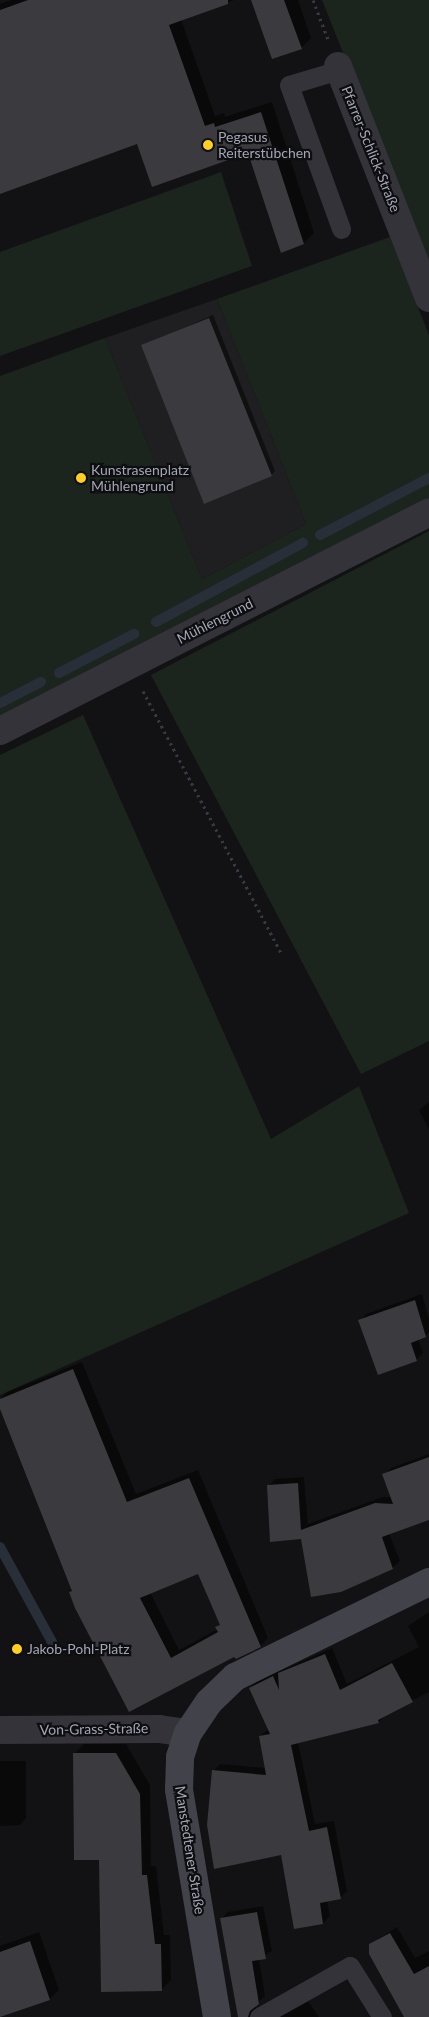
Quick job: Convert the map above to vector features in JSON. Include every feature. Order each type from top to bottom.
[{"type":"street","name":"Pfarrer-Schlick-Straße","points":[[339,68],[429,298]]},
{"type":"street","name":"Mühlengrund","points":[[0,731],[429,512]]},
{"type":"street","name":"Manstedtener Straße","points":[[217,2017],[179,1789],[180,1757],[188,1733],[209,1702],[235,1677],[429,1582]]},
{"type":"street","name":"Von-Grass-Straße","points":[[0,1730],[159,1729],[188,1733]]},
{"type":"lane","points":[[339,68],[289,85],[341,229]]},
{"type":"lane","points":[[259,2017],[350,1966],[382,2017]]},
{"type":"path","points":[[313,0],[339,68]]},
{"type":"path","points":[[130,666],[282,955]]},
{"type":"shaded area","points":[[322,0],[429,0],[429,269]]},
{"type":"shaded area","points":[[221,172],[252,266],[0,356],[0,252]]},
{"type":"shaded area","points":[[390,237],[429,335],[429,498],[0,718],[0,376],[105,338],[202,579],[306,524],[217,299]]},
{"type":"shaded area","points":[[217,299],[306,524],[202,579],[105,338]]},
{"type":"shaded area","points":[[429,531],[429,1041],[361,1074],[151,675]]},
{"type":"shaded area","points":[[83,715],[271,1139],[359,1086],[409,1213],[0,1395],[0,755]]},
{"type":"building","points":[[28,0],[228,0],[228,4],[169,25],[205,126],[214,123],[215,127],[261,112],[304,244],[281,253],[248,153],[152,187],[137,144],[0,194],[0,10]]},
{"type":"building","points":[[251,0],[284,0],[302,49],[272,59]]},
{"type":"building","points":[[209,318],[272,476],[204,504],[141,345]]},
{"type":"building","points":[[415,1300],[426,1337],[411,1343],[417,1361],[378,1375],[358,1320]]},
{"type":"building","points":[[73,1369],[127,1502],[189,1478],[261,1647],[236,1659],[234,1657],[129,1712],[75,1608],[69,1592],[72,1591],[0,1409],[0,1399]],"holes":[[[198,1574],[220,1625],[215,1627],[218,1632],[171,1658],[140,1598]]]},
{"type":"building","points":[[429,1457],[429,1520],[382,1537],[393,1569],[341,1592],[311,1597],[301,1539],[270,1542],[267,1485],[298,1483],[301,1530],[375,1503],[393,1504],[382,1474]]},
{"type":"building","points":[[325,1654],[340,1690],[392,1663],[413,1702],[378,1720],[379,1723],[291,1745],[309,1831],[327,1827],[341,1899],[320,1903],[323,1924],[294,1929],[281,1855],[214,1869],[207,1825],[212,1770],[266,1775],[259,1736],[270,1734],[249,1688],[273,1676],[279,1690],[278,1673]]},
{"type":"building","points":[[73,1753],[116,1753],[140,1794],[142,1875],[147,1875],[155,1944],[161,1944],[162,1991],[101,1992],[99,1860],[74,1860]]},
{"type":"building","points":[[257,1912],[266,1959],[252,1961],[259,2004],[250,2011],[248,2017],[238,2017],[220,1918]]},
{"type":"building","points":[[390,1933],[414,1974],[429,1966],[429,2017],[404,2017],[369,1954],[369,1944]]},
{"type":"building","points":[[30,1941],[50,2000],[0,2017],[0,1952]]},
{"type":"waterway","points":[[320,535],[429,478]]},
{"type":"waterway","points":[[156,622],[303,543]]},
{"type":"waterway","points":[[59,673],[134,634]]},
{"type":"waterway","points":[[0,703],[41,682]]},
{"type":"waterway","points":[[0,1547],[53,1644]]},
{"type":"place","name":"Pegasus Reiterstübchen","points":[[208,145]]},
{"type":"place","name":"Kunstrasenplatz Mühlengrund","points":[[81,478]]},
{"type":"place","name":"Jakob-Pohl-Platz","points":[[17,1649]]}]
